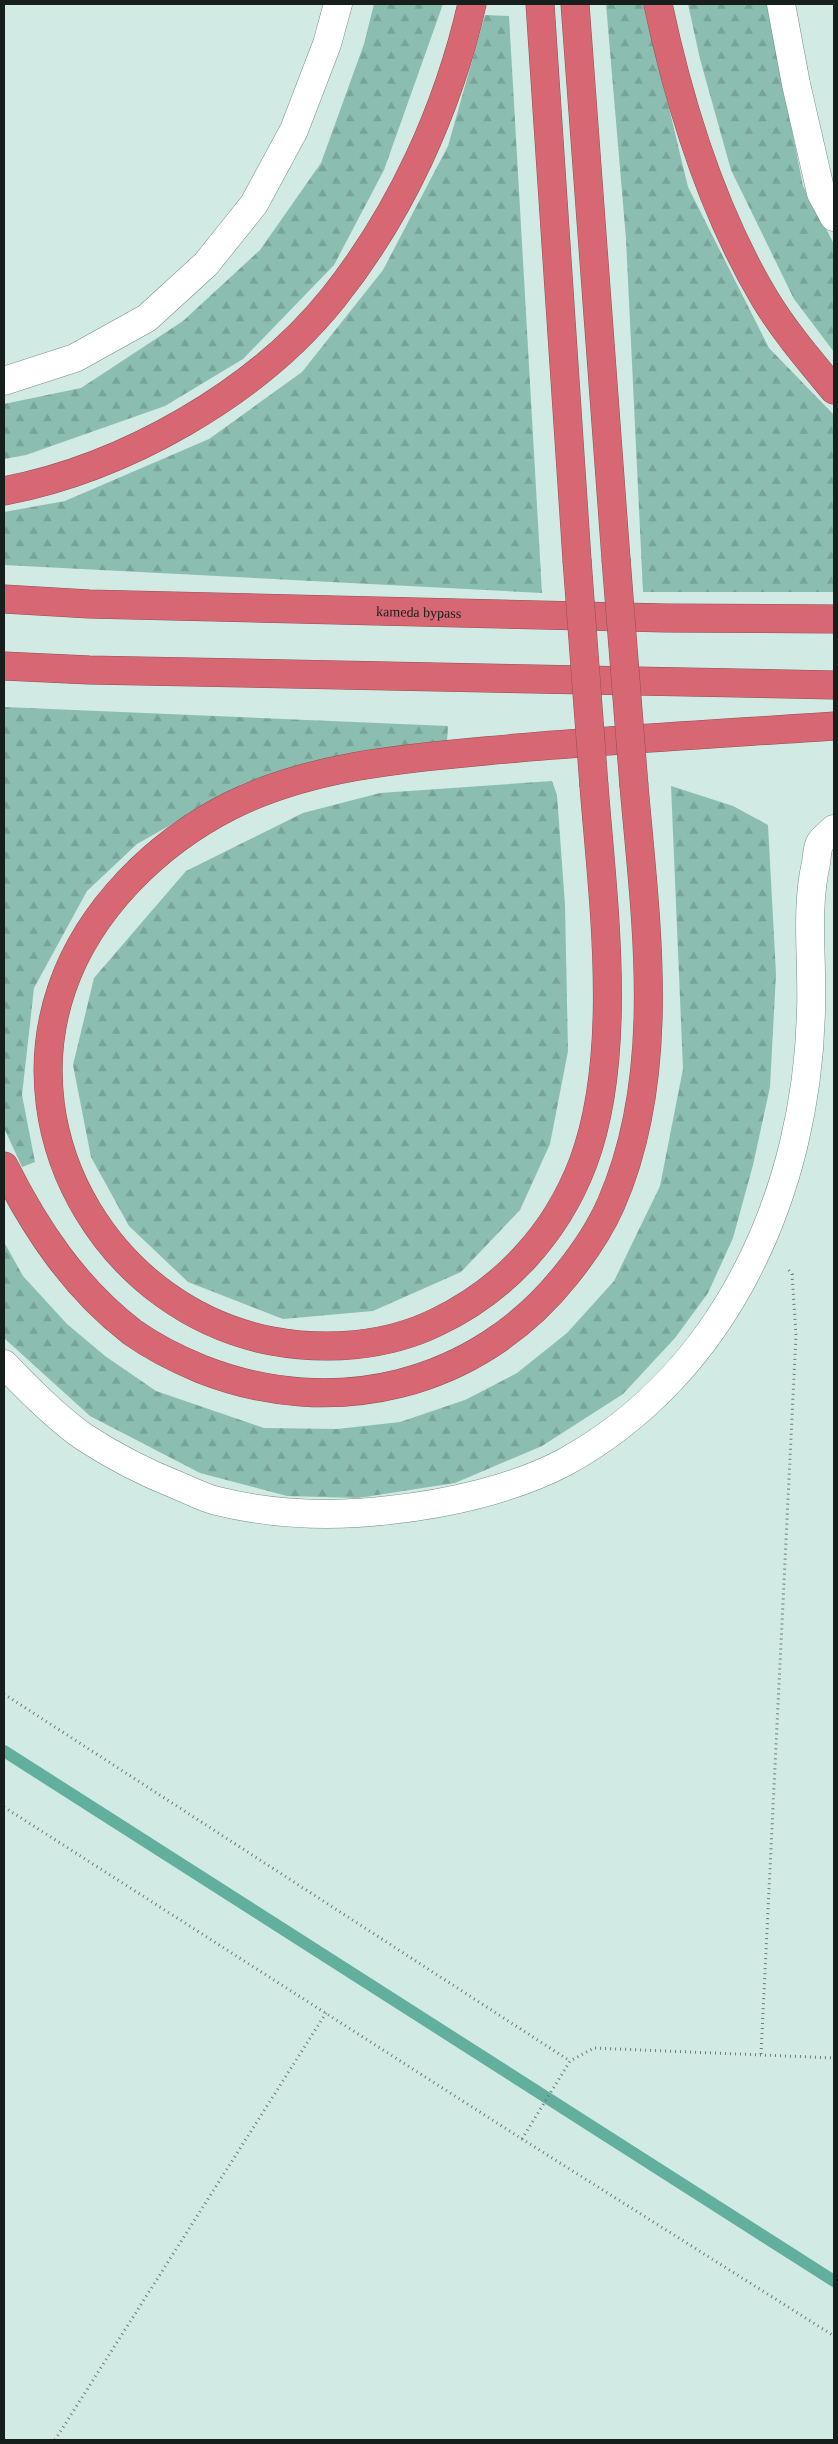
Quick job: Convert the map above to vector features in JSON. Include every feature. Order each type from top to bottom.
[{"type":"highway","points":[[4,491],[84,468],[137,448],[194,416],[245,382],[313,320],[332,299],[368,250],[399,198],[428,140],[454,74],[472,4]]},
{"type":"highway","points":[[540,4],[576,560],[594,786],[605,924],[606,1005],[604,1064],[596,1115],[583,1163],[562,1208],[536,1246],[503,1281],[467,1308],[427,1327],[384,1341],[340,1346],[294,1345],[250,1337],[209,1321],[168,1298],[132,1269],[105,1238],[85,1206],[64,1164],[52,1122],[48,1079],[51,1033],[61,989],[80,945],[110,902],[145,864],[187,832],[231,806],[287,783],[342,769],[480,752],[834,726]]},
{"type":"highway","points":[[4,1166],[36,1226],[65,1266],[96,1302],[134,1334],[176,1358],[222,1377],[272,1390],[323,1394],[373,1390],[421,1379],[468,1358],[510,1332],[549,1296],[581,1256],[610,1206],[630,1152],[642,1092],[647,1017],[646,934],[575,4]]},
{"type":"highway","points":[[658,4],[687,112],[714,193],[736,246],[766,300],[802,351],[834,390]]},
{"type":"highway","name":"kameda bypass","points":[[4,598],[89,604],[666,618],[834,619]]},
{"type":"highway","points":[[4,666],[99,670],[834,685]]},
{"type":"street","points":[[4,381],[75,358],[147,318],[206,264],[254,204],[294,130],[327,44],[338,4]]},
{"type":"street","points":[[781,4],[796,84],[821,193],[834,217]]},
{"type":"street","points":[[4,1364],[82,1436],[147,1473],[214,1500],[281,1513],[350,1515],[419,1507],[495,1490],[564,1462],[634,1416],[690,1359],[733,1299],[763,1241],[790,1164],[805,1092],[811,1012],[811,886],[820,843],[834,829]]},
{"type":"path","points":[[761,2054],[796,1335],[792,1274],[763,1241]]},
{"type":"path","points":[[4,1694],[570,2061]]},
{"type":"path","points":[[4,1807],[522,2139],[834,2336]]},
{"type":"path","points":[[55,2440],[326,2013]]},
{"type":"path","points":[[522,2139],[570,2061],[594,2048],[834,2058]]},
{"type":"green space","points":[[374,4],[443,4],[384,170],[334,265],[243,359],[165,406],[26,455],[4,459],[4,404],[81,388],[183,321],[260,250],[321,163],[364,44]]},
{"type":"green space","points":[[606,4],[644,4],[688,187],[769,348],[834,415],[834,592],[643,592],[626,239]]},
{"type":"green space","points":[[688,4],[767,4],[803,186],[834,244],[834,352],[794,299],[731,170],[700,59]]},
{"type":"green space","points":[[485,15],[509,16],[542,593],[4,565],[4,512],[65,501],[209,439],[302,372],[383,270],[448,146]]},
{"type":"green space","points":[[4,707],[448,726],[447,742],[324,761],[243,784],[137,844],[87,891],[34,988],[22,1095],[35,1162],[22,1167],[4,1128]]},
{"type":"green space","points":[[552,781],[557,795],[565,905],[568,1051],[550,1144],[520,1210],[461,1272],[373,1311],[283,1319],[188,1282],[129,1226],[91,1157],[73,1065],[94,978],[186,871],[303,813],[380,793]]},
{"type":"green space","points":[[671,786],[733,806],[768,825],[776,974],[770,1087],[753,1165],[733,1238],[708,1293],[675,1338],[623,1394],[542,1446],[455,1483],[358,1498],[287,1496],[200,1473],[90,1416],[4,1338],[4,1242],[23,1276],[67,1324],[105,1356],[156,1391],[264,1428],[337,1429],[400,1422],[465,1400],[517,1373],[567,1333],[614,1281],[660,1186],[683,1069]]},
{"type":"waterway","points":[[4,1751],[834,2281]]}]
